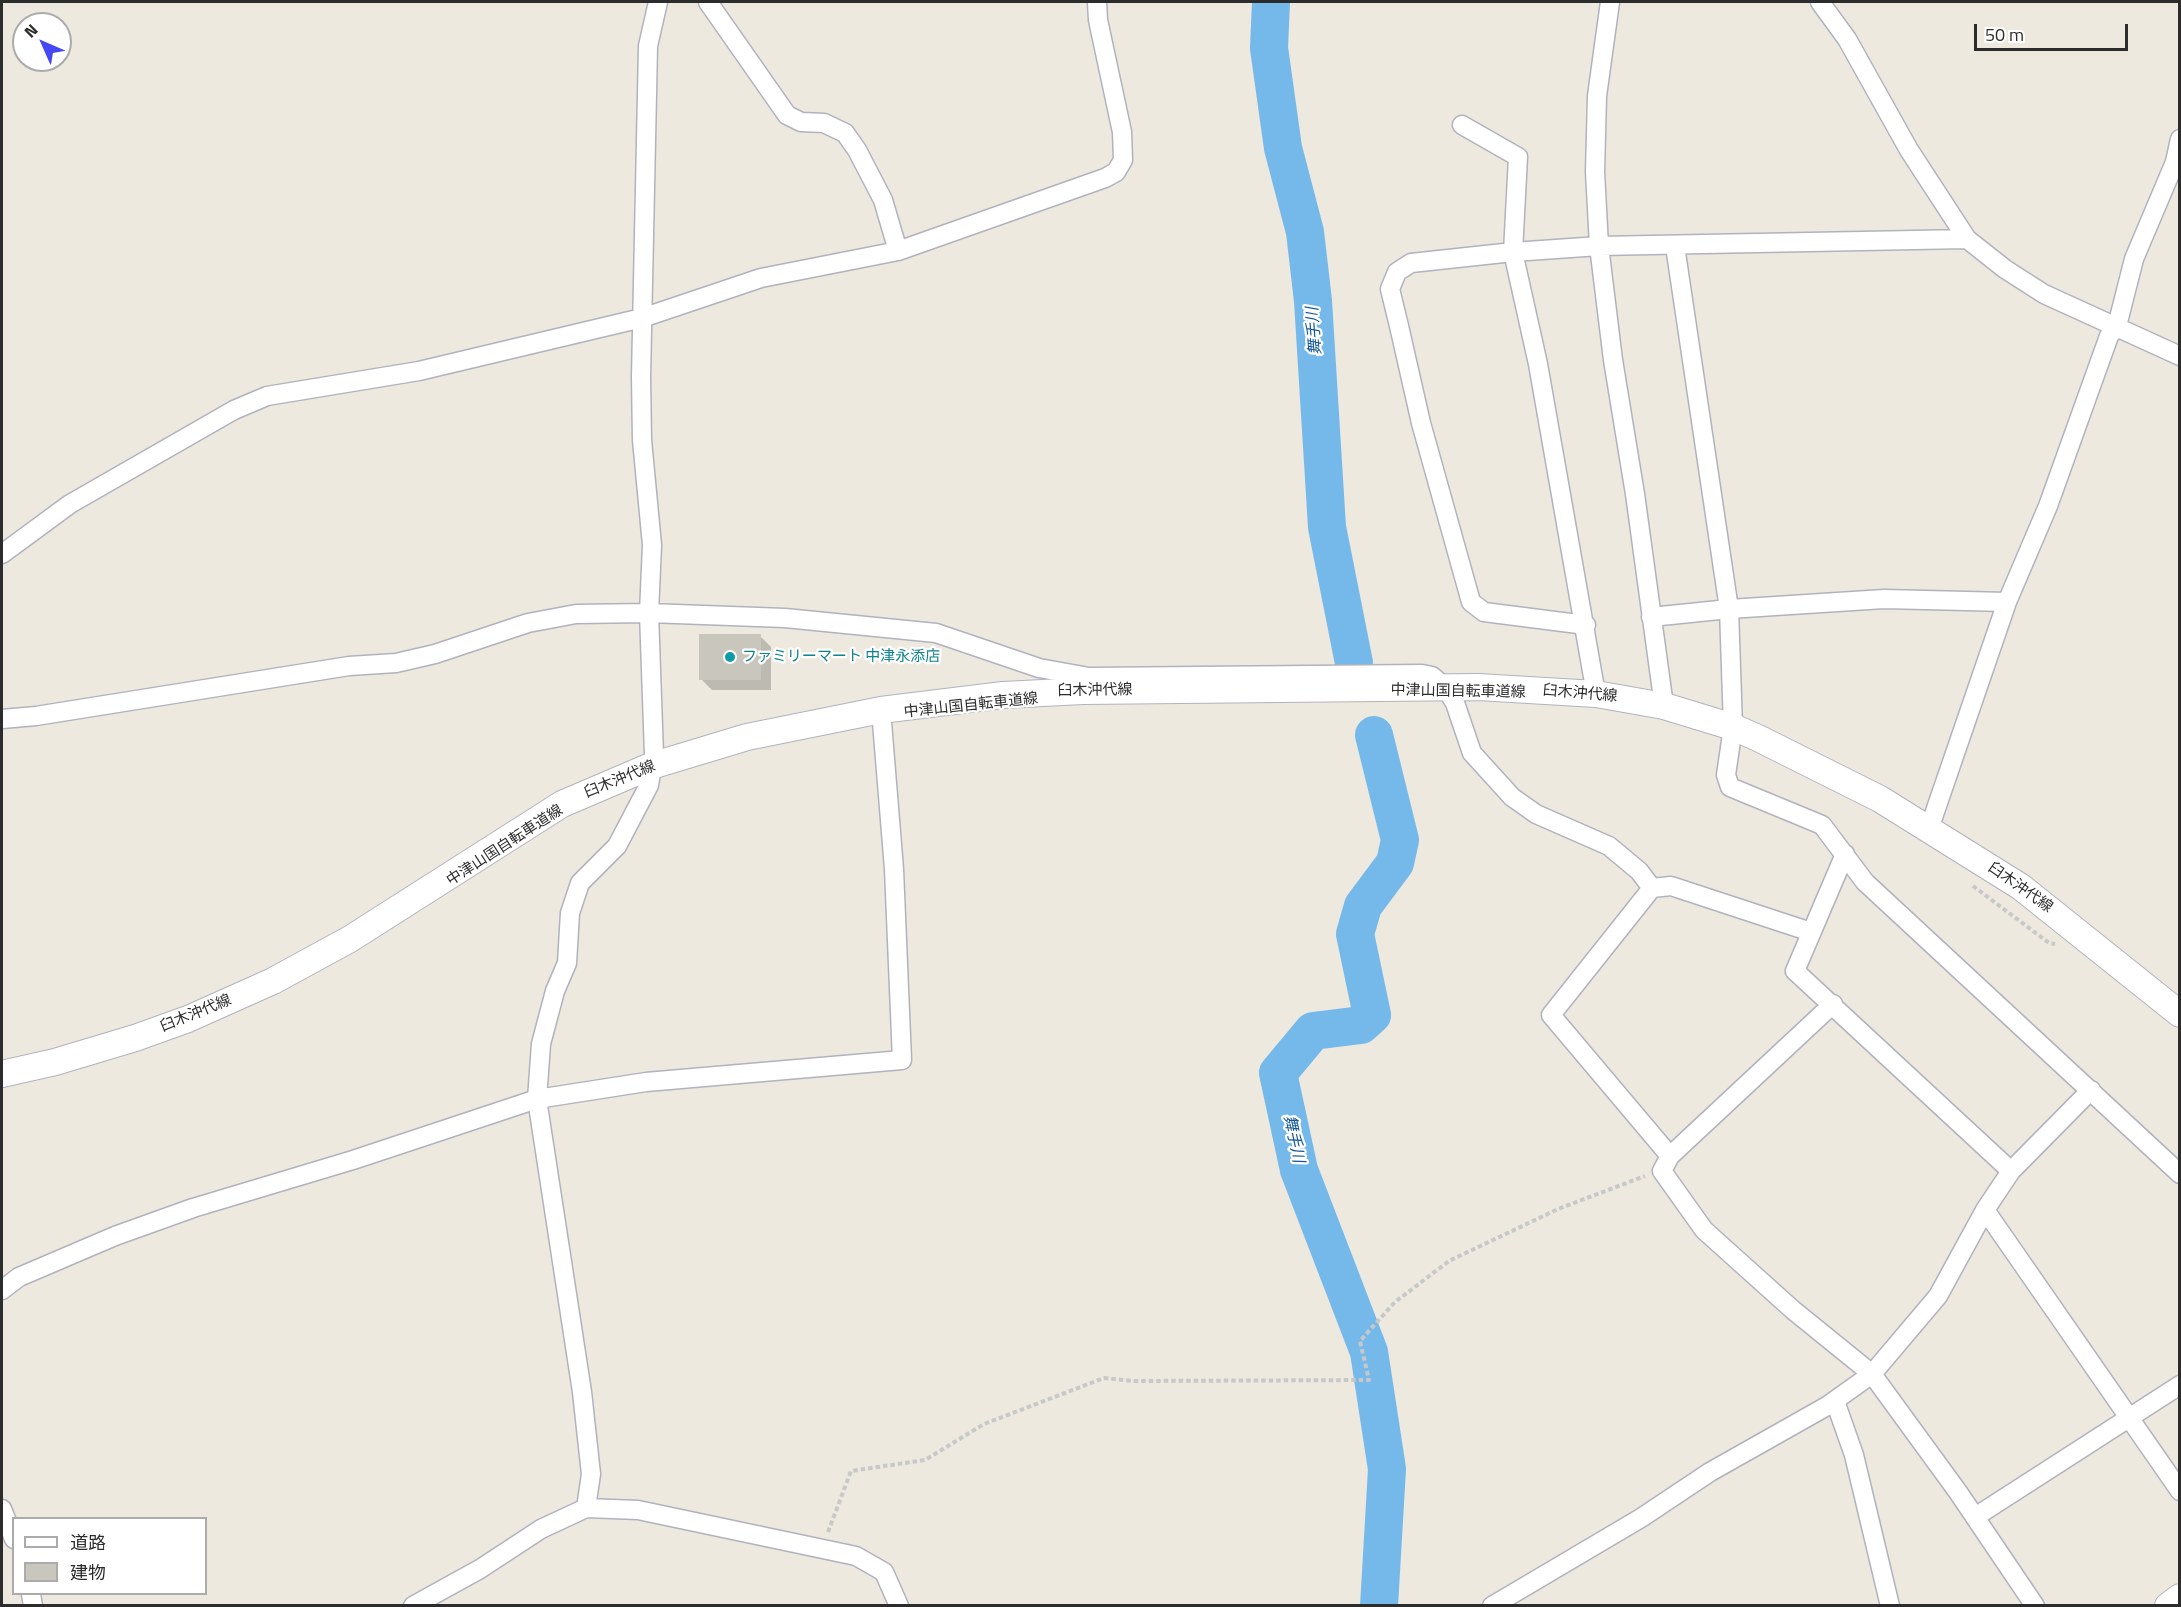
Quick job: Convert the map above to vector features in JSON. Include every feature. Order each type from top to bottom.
[{"type":"main road","name":"臼木沖代線","points":[[2,1074],[135,1038],[188,1019],[273,981],[350,939],[562,804],[651,766],[711,746],[758,734],[881,710],[1003,695],[1083,691],[1512,688],[1596,693],[1664,706],[1733,727],[1870,794],[1929,829],[2021,887],[2180,1014]]},
{"type":"main road","points":[[2168,1605],[2180,1597]]},
{"type":"street","points":[[586,1508],[591,1474],[582,1392],[537,1099],[541,1044],[555,991],[567,963],[570,913],[580,884],[617,846],[649,785],[654,755],[649,613],[652,545],[642,440],[642,318],[648,46],[658,2]]},
{"type":"street","points":[[708,2],[787,115],[801,122],[824,123],[845,133],[857,150],[883,200],[898,251]]},
{"type":"street","points":[[2,554],[70,504],[250,402],[289,391],[419,370],[642,318],[761,278],[898,251],[1001,216],[1116,172],[1123,160],[1122,132],[1098,20],[1097,2]]},
{"type":"street","points":[[1610,2],[1597,96],[1595,172],[1599,246],[1664,706]]},
{"type":"street","points":[[1820,2],[1847,39],[1909,150],[1967,239],[2005,269],[2044,294],[2180,356]]},
{"type":"street","points":[[1462,125],[1518,157],[1513,252],[1538,364],[1586,625],[1596,693]]},
{"type":"street","points":[[1929,829],[2007,602],[2048,506],[2109,336],[2117,326],[2134,259],[2175,162],[2180,140]]},
{"type":"street","points":[[1586,625],[1484,612],[1471,602],[1421,423],[1390,289],[1397,272],[1411,263],[1599,246],[1967,239]]},
{"type":"street","points":[[1675,246],[1730,609],[1733,727],[1725,775],[1731,787],[1822,825],[1865,882],[2091,1089],[2180,1174]]},
{"type":"street","points":[[1651,617],[1730,609],[1884,599],[2007,602]]},
{"type":"street","points":[[2,719],[36,716],[349,666],[396,663],[435,654],[549,617],[649,613],[785,618],[936,633],[1040,668],[1089,677],[1422,674],[1432,676],[1445,687],[1455,703],[1472,753],[1512,797],[1536,814],[1608,846],[1639,871],[1652,888]]},
{"type":"street","points":[[2,1290],[30,1272],[115,1236],[193,1208],[353,1160],[537,1099],[646,1082],[902,1060],[894,869],[881,710]]},
{"type":"street","points":[[1845,854],[1795,971],[2011,1171]]},
{"type":"street","points":[[1811,932],[1671,886],[1652,888],[1551,1016],[1666,1163],[1704,1230],[1793,1310],[1872,1374],[2036,1605]]},
{"type":"street","points":[[1666,1163],[1833,1004]]},
{"type":"street","points":[[1492,1605],[1641,1518],[1710,1472],[1835,1401],[1872,1374],[1938,1296],[1986,1210],[2011,1171],[2091,1089]]},
{"type":"street","points":[[1986,1210],[2180,1491]]},
{"type":"street","points":[[1975,1517],[2131,1419],[2180,1385]]},
{"type":"street","points":[[1835,1401],[1854,1455],[1890,1605]]},
{"type":"street","points":[[413,1605],[480,1569],[541,1529],[586,1508],[638,1510],[856,1556],[884,1572],[899,1605]]},
{"type":"street","points":[[2,1509],[12,1534]]},
{"type":"path","points":[[1965,880],[2049,943],[2058,944]]},
{"type":"path","points":[[824,1550],[831,1522],[851,1471],[925,1460],[984,1424],[1104,1378],[1134,1382],[1369,1380],[1360,1341],[1395,1302],[1449,1261],[1558,1209],[1666,1163]]},
{"type":"building","name":"ファミリーマート 中津永添店","points":[[699,634],[761,634],[761,680],[699,680]]},
{"type":"waterway","name":"舞手川","points":[[1271,2],[1269,48],[1283,148],[1305,232],[1313,301],[1327,527],[1354,663]]},
{"type":"waterway","name":"舞手川","points":[[1374,735],[1400,840],[1395,863],[1363,906],[1355,934],[1372,1015],[1361,1025],[1313,1031],[1278,1073],[1299,1170],[1369,1352],[1387,1469],[1379,1606]]},
{"type":"place","name":"ファミリーマート 中津永添店","points":[[730,657]]}]
